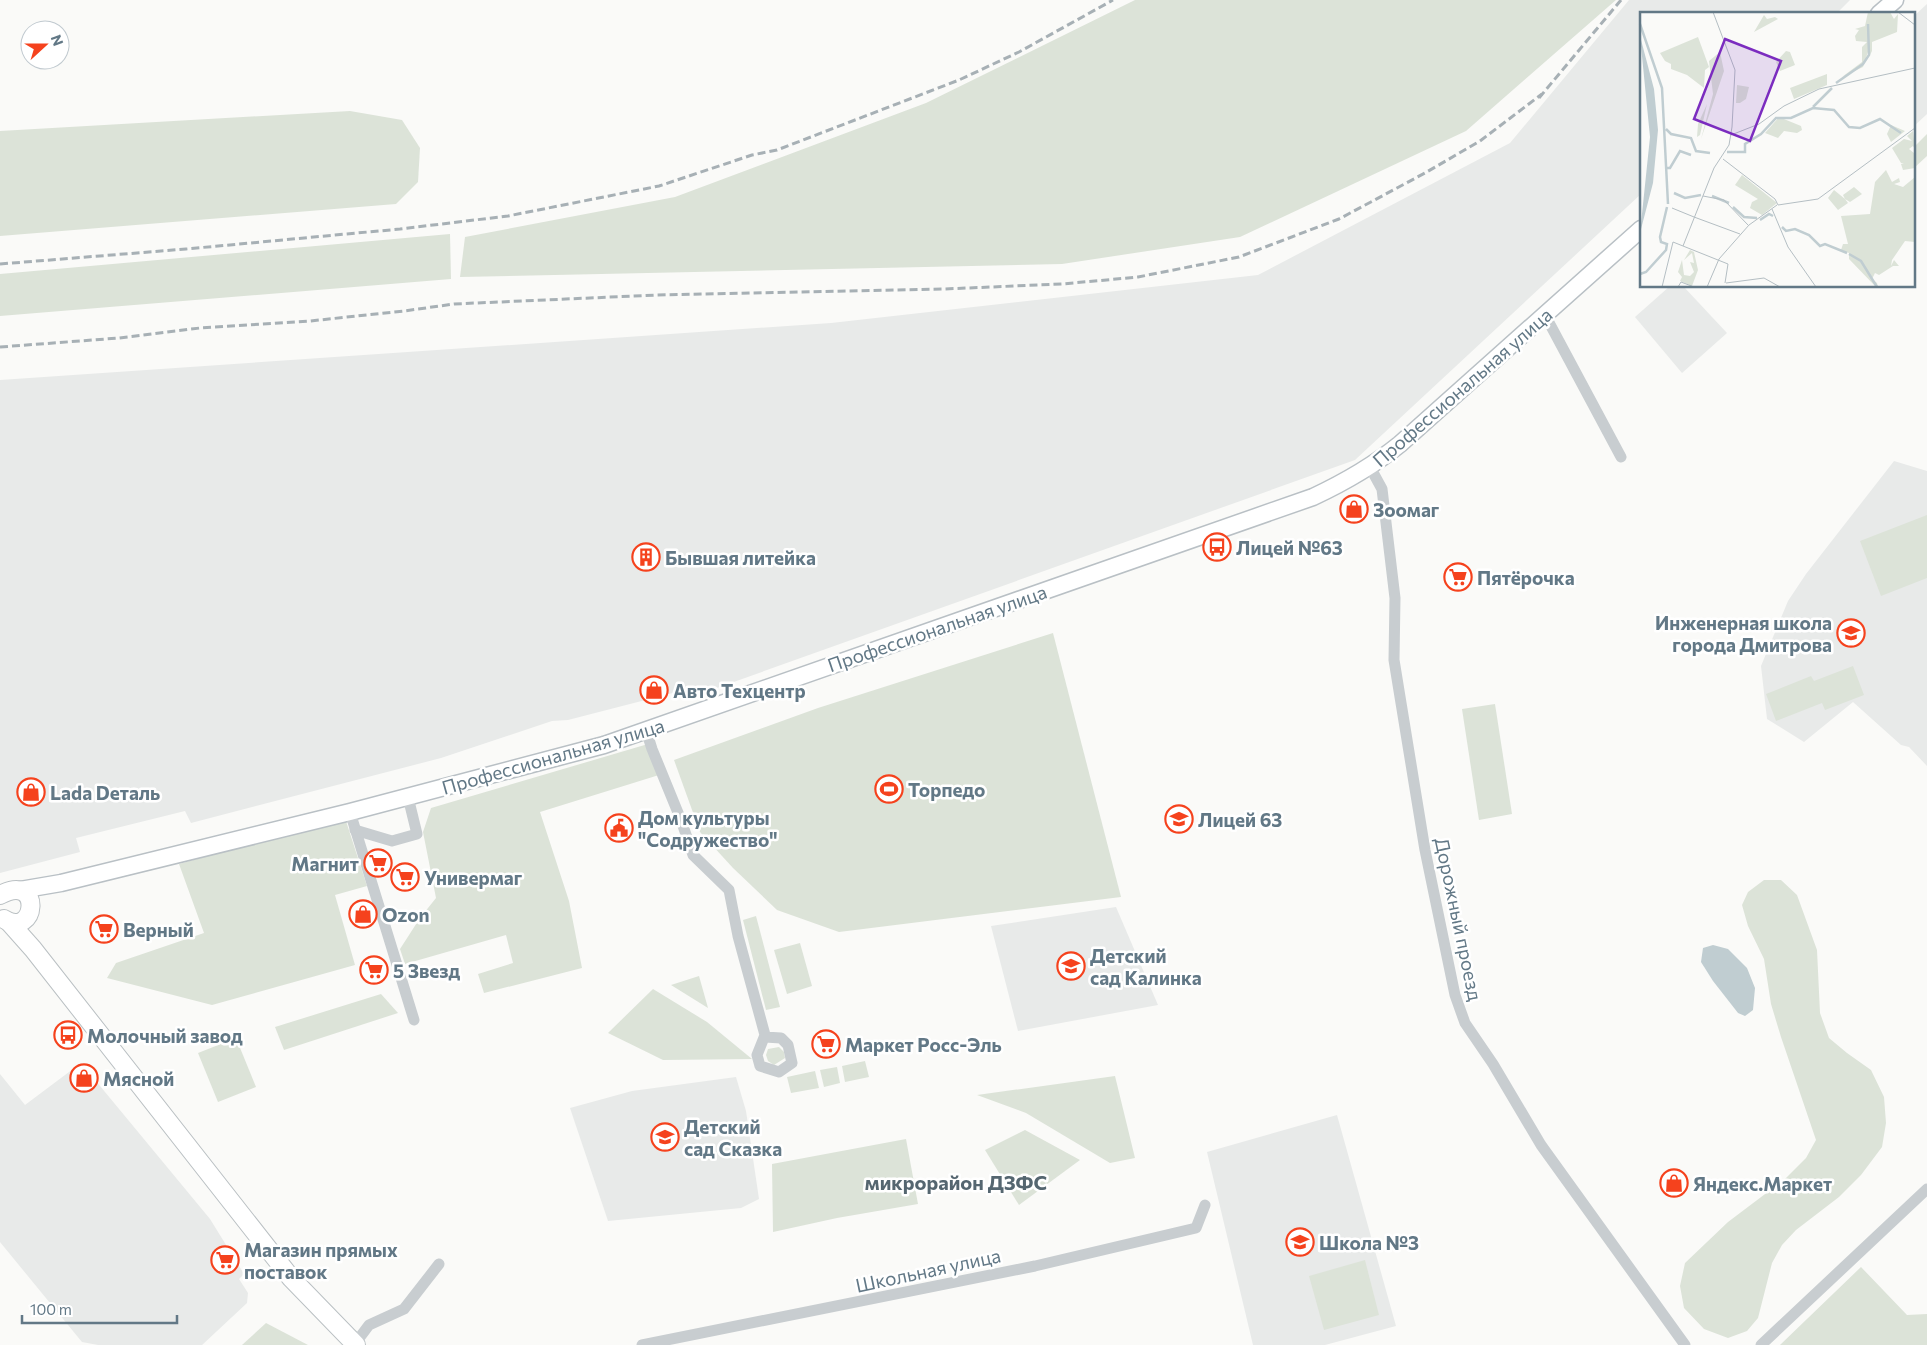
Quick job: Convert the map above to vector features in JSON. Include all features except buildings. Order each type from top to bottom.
[{"type":"main road","points":[[1881,12],[1894,0]]},
{"type":"main road","name":"Профессиональная улица","points":[[1,896],[10,890],[61,883],[563,757],[646,730],[1313,497],[1338,486],[1370,468],[1408,438],[1640,230]]},
{"type":"main road","name":"Профессиональная улица","points":[[29,914],[41,897],[61,883]]},
{"type":"main road","points":[[20,890],[28,896],[29,914],[25,928],[33,949]]},
{"type":"main road","points":[[4,919],[18,923],[29,914]]},
{"type":"main road","points":[[4,919],[33,949],[291,1278],[355,1345]]},
{"type":"street","points":[[1545,315],[1621,457]]},
{"type":"street","name":"Дорожный проезд","points":[[1370,468],[1382,489],[1395,598],[1394,660],[1424,850],[1454,995],[1465,1023],[1493,1064],[1541,1145],[1685,1345]]},
{"type":"street","points":[[646,730],[693,855],[729,890],[738,936],[764,1037]]},
{"type":"street","points":[[355,830],[392,841],[417,834],[408,797]]},
{"type":"street","points":[[350,812],[414,1020]]},
{"type":"street","points":[[1761,1345],[1927,1189]]},
{"type":"street","name":"Школьная улица","points":[[642,1345],[1035,1266],[1196,1228],[1205,1205]]},
{"type":"street","points":[[355,1345],[369,1325],[404,1309],[439,1264]]},
{"type":"shaded area","points":[[1135,0],[1616,0],[1466,131],[1240,237],[1062,264],[460,277],[465,237],[675,197],[926,103]]},
{"type":"shaded area","points":[[1629,0],[1850,0],[1838,12],[1640,12],[1640,195],[1355,460],[700,694],[692,688],[568,720],[552,721],[441,758],[191,823],[185,811],[76,838],[80,852],[0,873],[0,380],[831,323],[1258,275],[1510,143]]},
{"type":"shaded area","points":[[1927,4],[1927,114],[1914,126],[1914,16]]},
{"type":"shaded area","points":[[350,111],[402,120],[420,148],[418,182],[396,204],[0,236],[0,131]]},
{"type":"shaded area","points":[[1927,134],[1927,156],[1914,168],[1914,147]]},
{"type":"shaded area","points":[[450,234],[451,279],[0,316],[0,274]]},
{"type":"shaded area","points":[[1668,288],[1685,288],[1727,333],[1682,373],[1635,317]]},
{"type":"shaded area","name":"Инженерная школа города Дмитрова","points":[[1894,461],[1927,471],[1927,766],[1909,747],[1901,745],[1853,702],[1804,742],[1767,719],[1761,666],[1788,601],[1806,574]]},
{"type":"shaded area","points":[[1927,515],[1927,578],[1881,596],[1860,541]]},
{"type":"shaded area","name":"Торпедо","points":[[1053,633],[1121,897],[839,932],[777,910],[733,868],[700,832],[674,760],[818,708]]},
{"type":"shaded area","points":[[1853,666],[1864,695],[1825,710],[1822,703],[1776,721],[1766,694],[1811,676],[1814,681]]},
{"type":"shaded area","points":[[1495,704],[1512,814],[1479,820],[1462,709]]},
{"type":"shaded area","points":[[648,744],[659,775],[540,812],[569,901],[582,968],[484,993],[478,974],[513,963],[506,935],[405,964],[400,949],[420,918],[436,898],[423,832],[431,808]]},
{"type":"shaded area","points":[[345,818],[367,886],[335,895],[355,965],[212,1005],[107,978],[116,963],[204,933],[179,864]]},
{"type":"shaded area","points":[[1764,880],[1781,880],[1797,895],[1817,950],[1820,1013],[1829,1038],[1871,1070],[1884,1097],[1886,1123],[1882,1147],[1861,1175],[1839,1197],[1796,1230],[1782,1245],[1772,1263],[1758,1318],[1747,1331],[1728,1338],[1704,1329],[1684,1308],[1680,1286],[1685,1263],[1728,1222],[1785,1179],[1806,1158],[1816,1140],[1771,1004],[1764,959],[1748,926],[1742,905],[1748,892]]},
{"type":"shaded area","name":"Детский сад Калинка","points":[[1116,907],[1158,1005],[1018,1031],[991,926]]},
{"type":"shaded area","points":[[756,916],[780,1007],[766,1010],[743,920]]},
{"type":"shaded area","points":[[800,943],[812,986],[787,994],[774,950]]},
{"type":"shaded area","points":[[1713,945],[1728,949],[1747,968],[1755,988],[1753,1010],[1745,1016],[1738,1013],[1701,962],[1703,948]]},
{"type":"shaded area","points":[[699,976],[708,1008],[671,985]]},
{"type":"shaded area","points":[[653,989],[707,1022],[752,1059],[663,1060],[608,1033]]},
{"type":"shaded area","points":[[381,994],[398,1013],[284,1050],[275,1027]]},
{"type":"shaded area","points":[[236,1038],[256,1087],[218,1102],[198,1053]]},
{"type":"shaded area","points":[[779,1047],[784,1052],[785,1058],[774,1065],[768,1061],[766,1055],[768,1049]]},
{"type":"shaded area","points":[[865,1061],[869,1077],[845,1082],[842,1066]]},
{"type":"shaded area","points":[[81,1063],[210,1219],[244,1274],[239,1279],[248,1293],[247,1303],[202,1345],[98,1345],[82,1342],[0,1242],[0,1074],[25,1105]]},
{"type":"shaded area","points":[[837,1067],[840,1083],[824,1087],[820,1070]]},
{"type":"shaded area","points":[[815,1071],[819,1088],[791,1093],[787,1077]]},
{"type":"shaded area","points":[[1115,1076],[1135,1158],[1110,1163],[1026,1113],[977,1095]]},
{"type":"shaded area","name":"Детский сад Сказка","points":[[736,1077],[746,1111],[759,1199],[741,1208],[608,1221],[570,1108],[632,1091]]},
{"type":"shaded area","name":"Школа №3","points":[[1337,1115],[1396,1326],[1325,1345],[1253,1345],[1207,1152]]},
{"type":"shaded area","points":[[1025,1130],[1080,1160],[1019,1205],[985,1150]]},
{"type":"shaded area","points":[[906,1139],[918,1204],[837,1218],[773,1232],[772,1164]]},
{"type":"shaded area","points":[[1365,1260],[1379,1315],[1324,1330],[1309,1276]]},
{"type":"shaded area","points":[[1861,1267],[1907,1315],[1927,1314],[1927,1345],[1780,1345]]},
{"type":"shaded area","points":[[266,1323],[308,1345],[242,1345]]},
{"type":"railway","points":[[0,264],[400,229],[508,216],[659,186],[752,155],[777,150],[959,80],[1019,52],[1113,0]]},
{"type":"railway","points":[[1539,98],[1621,0]]},
{"type":"railway","points":[[0,347],[119,338],[200,328],[310,321],[454,304],[657,295],[943,289],[1062,284],[1138,277],[1239,257],[1339,219],[1480,141],[1542,94]]},
{"type":"place","name":"Зоомаг","points":[[1354,509]]},
{"type":"place","name":"Лицей №63","points":[[1217,547]]},
{"type":"place","name":"Бывшая литейка","points":[[646,557]]},
{"type":"place","name":"Пятёрочка","points":[[1458,577]]},
{"type":"place","name":"Инженерная школа города Дмитрова","points":[[1851,633]]},
{"type":"place","name":"Авто Техцентр","points":[[654,690]]},
{"type":"place","name":"Торпедо","points":[[889,789]]},
{"type":"place","name":"Lada Dеталь","points":[[31,792]]},
{"type":"place","name":"Лицей 63","points":[[1179,819]]},
{"type":"place","name":"Дом культуры \"Содружество\"","points":[[619,828]]},
{"type":"place","name":"Магнит","points":[[378,863]]},
{"type":"place","name":"Универмаг","points":[[405,877]]},
{"type":"place","name":"Ozon","points":[[363,914]]},
{"type":"place","name":"Верный","points":[[104,929]]},
{"type":"place","name":"Детский сад Калинка","points":[[1071,966]]},
{"type":"place","name":"5 Звезд","points":[[374,970]]},
{"type":"place","name":"Молочный завод","points":[[68,1035]]},
{"type":"place","name":"Маркет Росс-Эль","points":[[826,1044]]},
{"type":"place","name":"Мясной","points":[[84,1078]]},
{"type":"place","name":"Детский сад Сказка","points":[[665,1137]]},
{"type":"place","name":"Яндекс.Маркет","points":[[1674,1183]]},
{"type":"place","name":"Школа №3","points":[[1300,1242]]},
{"type":"place","name":"Магазин прямых поставок","points":[[225,1260]]},
{"type":"district","name":"микрорайон ДЗФС","points":[[956,1182]]}]
